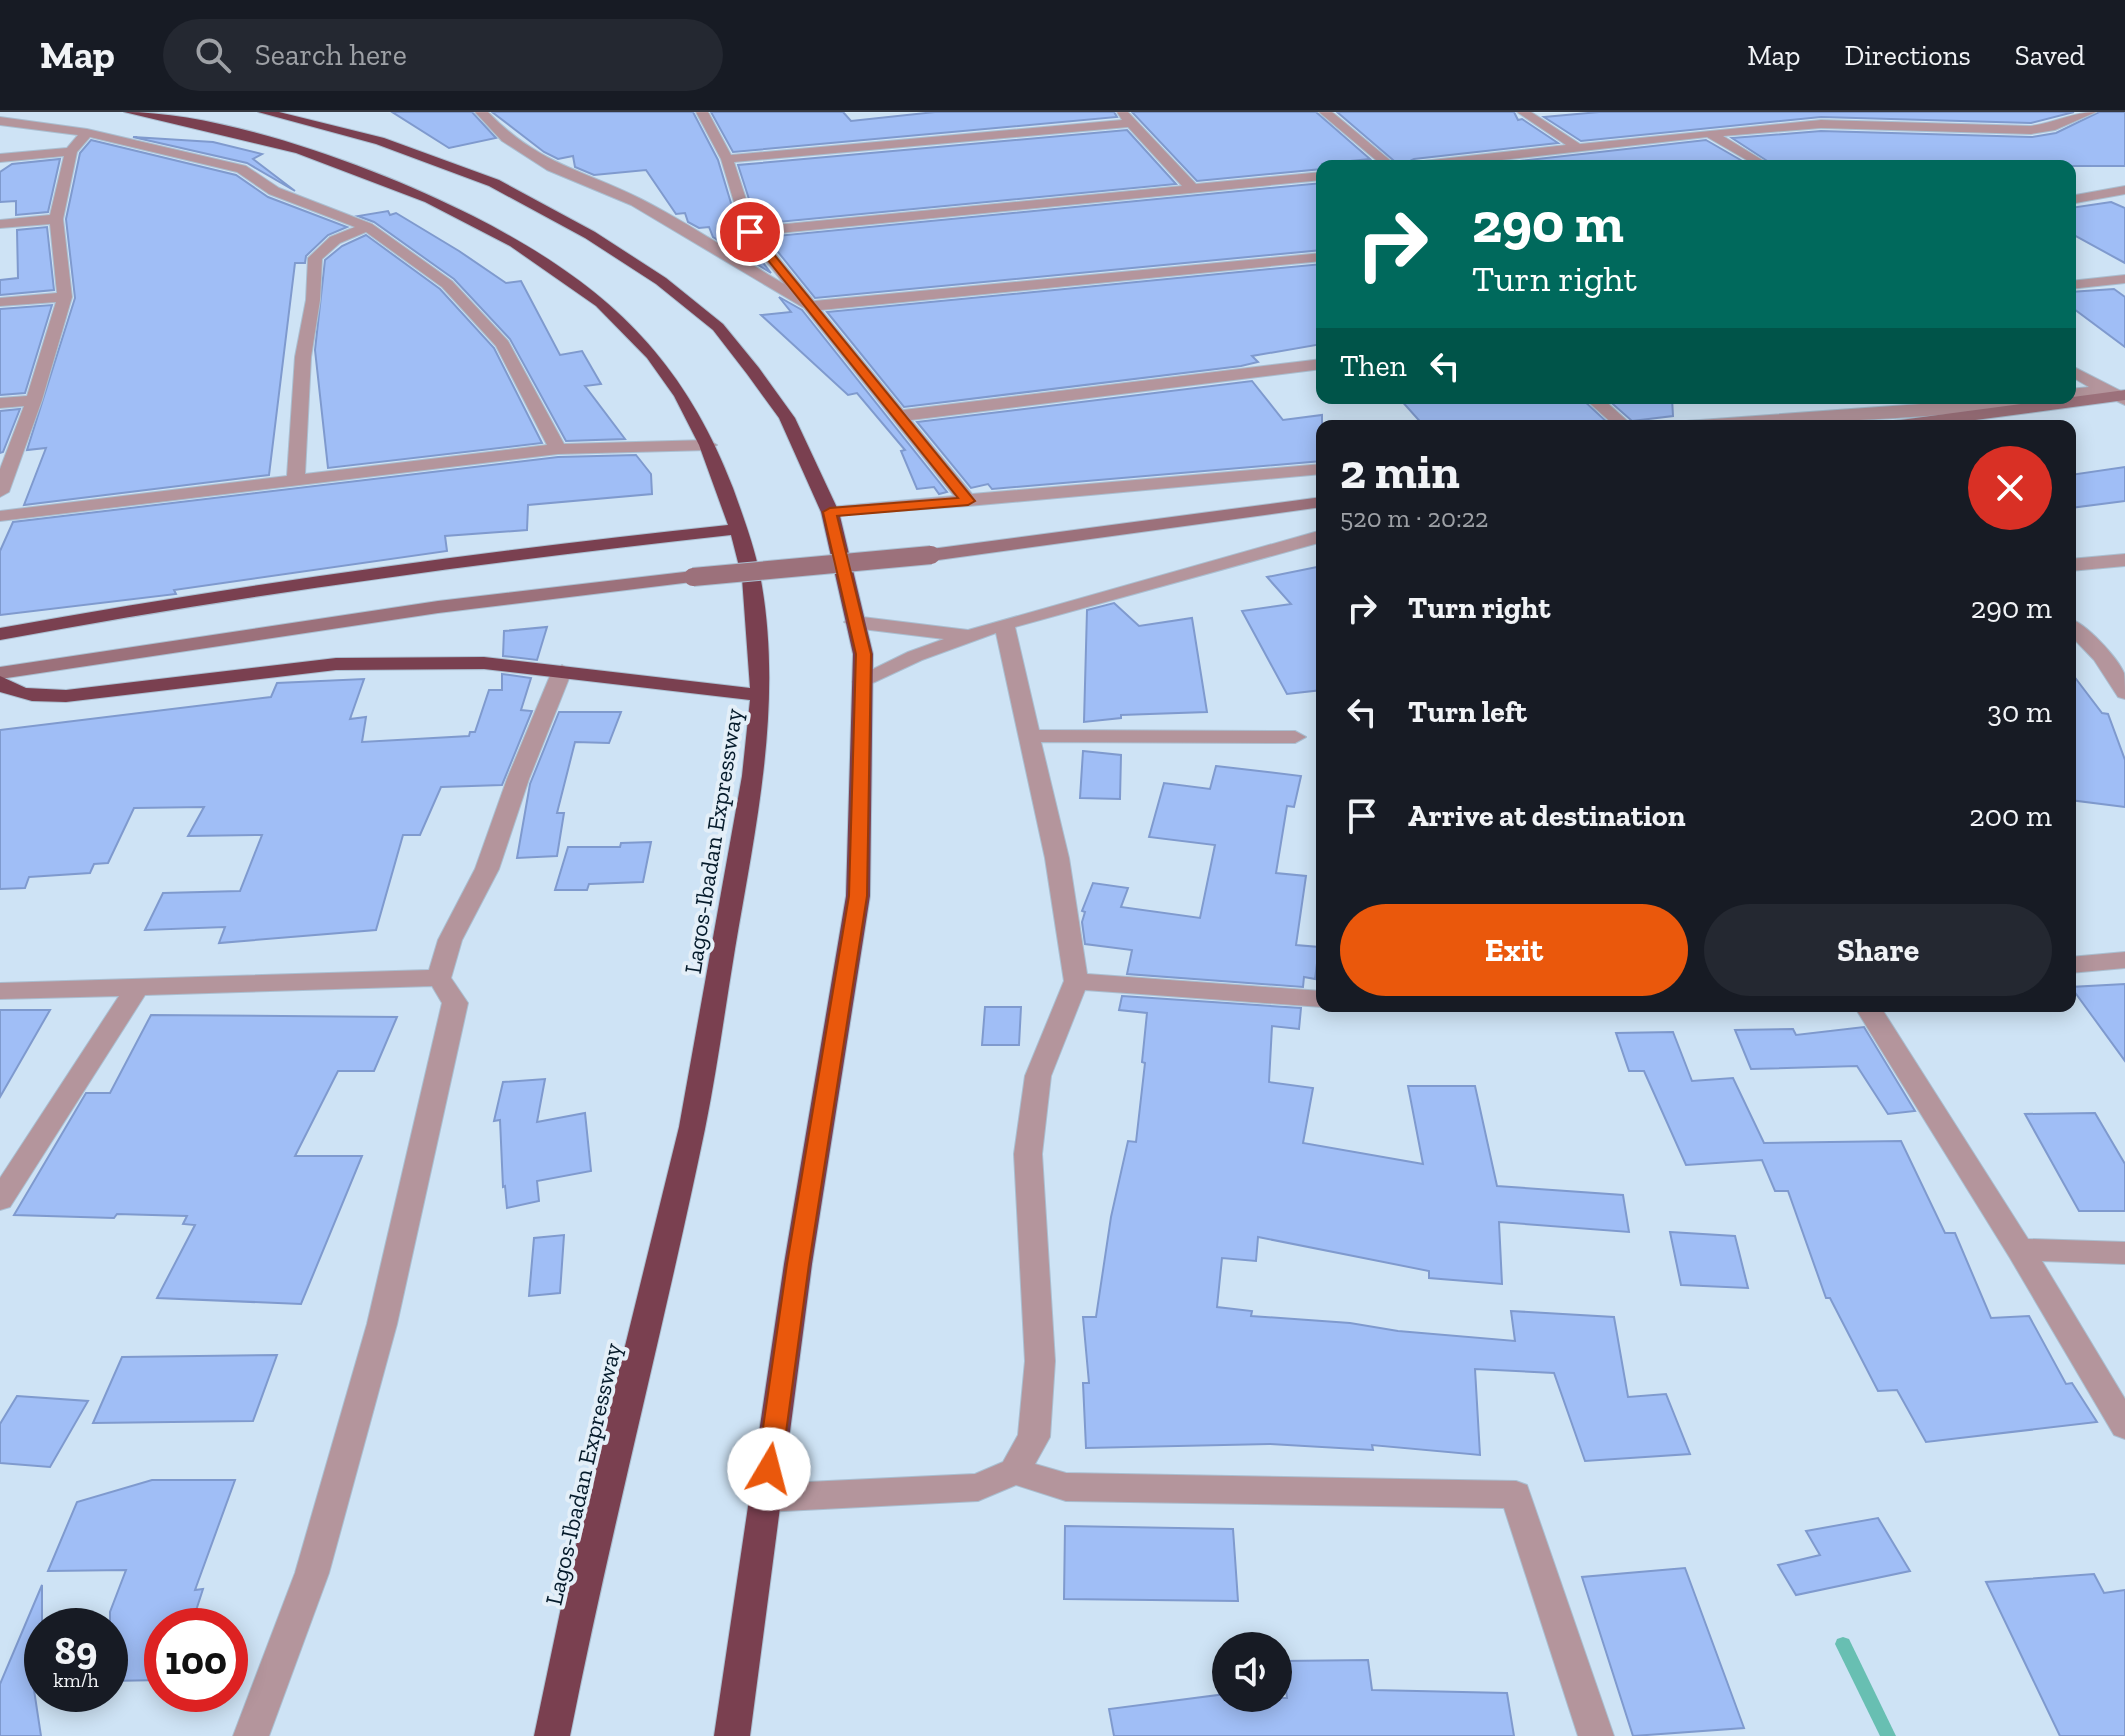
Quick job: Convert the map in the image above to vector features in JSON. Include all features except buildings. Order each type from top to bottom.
[{"type":"highway","name":"Lagos-Ibadan Expressway","points":[[130,112],[229,131],[300,150],[430,199],[515,243],[601,303],[653,355],[682,396],[708,445],[739,529],[751,578],[761,695],[753,776],[692,1127],[580,1598],[552,1736]]},
{"type":"highway","points":[[264,112],[380,141],[494,183],[590,235],[661,281],[718,327],[753,371],[787,418],[830,512],[863,654],[858,896],[798,1264],[732,1736]]},
{"type":"highway","points":[[0,634],[373,571],[739,529]]},
{"type":"highway","points":[[0,682],[10,691],[39,696],[336,664],[484,663],[761,695]]},
{"type":"main road","points":[[2076,401],[2119,395]]},
{"type":"main road","points":[[1937,420],[2053,404]]},
{"type":"main road","points":[[0,673],[438,607],[693,577],[931,555],[1316,503]]},
{"type":"street","points":[[481,112],[506,138],[552,167],[636,202],[811,306],[1316,258]]},
{"type":"street","points":[[702,112],[727,159],[750,232],[968,501]]},
{"type":"street","points":[[1325,112],[1384,160]]},
{"type":"street","points":[[1523,112],[1580,149]]},
{"type":"street","points":[[1808,112],[1821,124]]},
{"type":"street","points":[[1474,160],[1709,133],[1821,124],[2031,130],[2051,127],[2090,112]]},
{"type":"street","points":[[727,159],[1125,118],[1191,187]]},
{"type":"street","points":[[0,121],[87,133],[241,169],[274,191],[367,227],[447,284],[503,344],[558,449]]},
{"type":"street","points":[[0,492],[34,400],[65,297],[56,219],[71,151],[87,133]]},
{"type":"street","points":[[1709,133],[1756,160]]},
{"type":"street","points":[[0,158],[71,151]]},
{"type":"street","points":[[1534,154],[1542,160]]},
{"type":"street","points":[[750,232],[1316,177]]},
{"type":"street","points":[[2076,199],[2125,190]]},
{"type":"street","points":[[0,224],[56,219]]},
{"type":"street","points":[[296,480],[303,357],[313,300],[315,258],[335,240],[367,227]]},
{"type":"street","points":[[2076,284],[2125,279]]},
{"type":"street","points":[[0,302],[65,297]]},
{"type":"street","points":[[899,416],[1316,365]]},
{"type":"street","points":[[2076,373],[2119,395]]},
{"type":"street","points":[[2076,394],[2119,395]]},
{"type":"street","points":[[0,403],[34,400]]},
{"type":"street","points":[[1599,404],[1618,420]]},
{"type":"street","points":[[1773,420],[1996,404]]},
{"type":"street","points":[[0,516],[558,449],[708,445]]},
{"type":"street","points":[[830,512],[1316,470]]},
{"type":"street","points":[[862,682],[915,656],[1004,624],[1316,538]]},
{"type":"street","points":[[2076,564],[2125,560]]},
{"type":"street","points":[[854,622],[971,635]]},
{"type":"street","points":[[765,1498],[978,1487],[1014,1471],[1034,1437],[1040,1361],[1028,1154],[1038,1076],[1076,981],[1057,858],[1004,624]]},
{"type":"street","points":[[2076,630],[2093,644],[2114,671],[2125,693]]},
{"type":"street","points":[[251,1736],[312,1573],[382,1324],[455,1003],[439,978],[450,940],[487,869],[518,779],[562,671]]},
{"type":"street","points":[[1031,736],[1295,737]]},
{"type":"street","points":[[2076,964],[2125,960]]},
{"type":"street","points":[[0,991],[439,978]]},
{"type":"street","points":[[1076,981],[1316,999]]},
{"type":"street","points":[[0,1200],[137,988]]},
{"type":"street","points":[[1871,1012],[2020,1250],[2125,1426]]},
{"type":"street","points":[[2020,1250],[2125,1253]]},
{"type":"street","points":[[1014,1471],[1066,1487],[1516,1495],[1596,1736]]},
{"type":"waterway","points":[[1843,1644],[1888,1736]]},
{"type":"route","points":[[750,232],[968,501],[830,512],[863,654],[858,896],[798,1264],[769,1469]]}]
